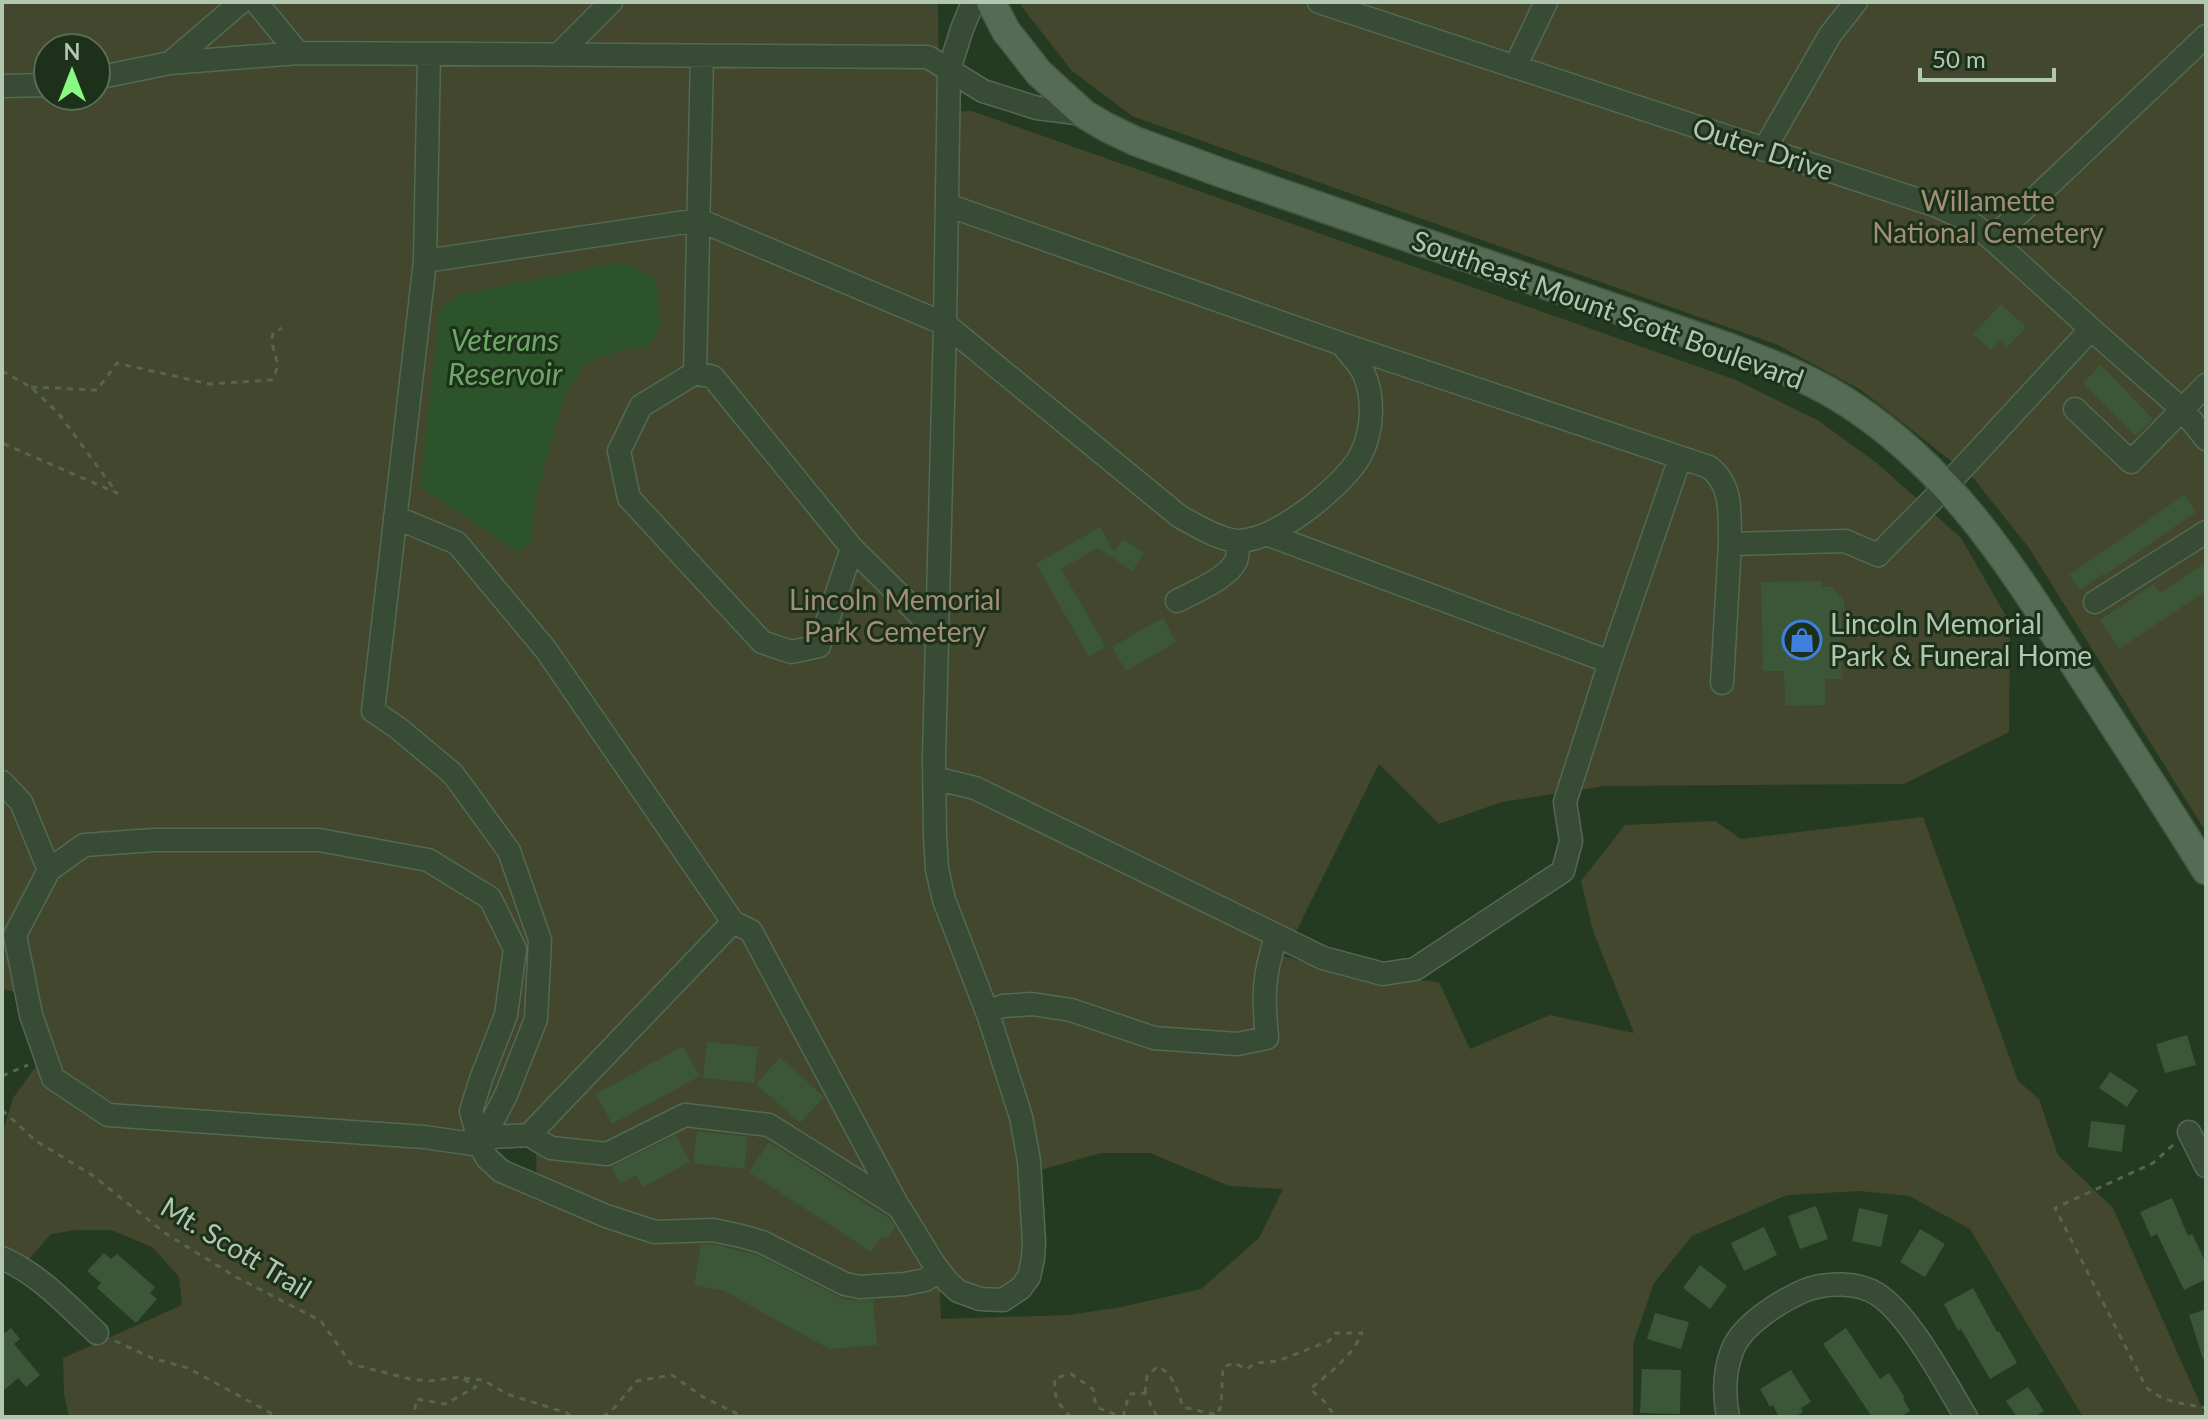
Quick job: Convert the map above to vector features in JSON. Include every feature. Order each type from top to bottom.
[{"type":"main road","name":"Southeast Mount Scott Boulevard","points":[[991,2],[1006,31],[1056,90],[1084,114],[1135,141],[1669,326],[1775,366],[1852,405],[1919,459],[1970,511],[2012,568],[2206,870]]},
{"type":"street","points":[[170,63],[241,2]]},
{"type":"street","points":[[256,2],[298,53]]},
{"type":"street","points":[[395,517],[457,543],[536,638],[733,922],[751,931],[899,1207],[939,1271],[958,1291],[980,1299],[1003,1300],[1021,1288],[1029,1277],[1033,1258],[1029,1161],[1021,1117],[987,1012],[944,900],[937,869],[934,778],[949,70],[973,2]]},
{"type":"street","name":"Outer Drive","points":[[1319,2],[1937,206],[1966,219],[2183,410],[2206,439]]},
{"type":"street","points":[[1515,67],[1546,2]]},
{"type":"street","points":[[1764,150],[1830,35],[1856,2]]},
{"type":"street","points":[[558,55],[607,4]]},
{"type":"street","points":[[1992,239],[2206,36]]},
{"type":"street","points":[[112,75],[170,63],[298,53],[928,57],[983,91],[1037,108],[1084,114]]},
{"type":"street","points":[[429,55],[425,261],[373,711],[453,774],[509,851],[540,940],[536,1019],[506,1095],[480,1145]]},
{"type":"street","points":[[695,373],[702,56]]},
{"type":"street","points":[[2,86],[32,85]]},
{"type":"street","points":[[947,205],[1342,344],[1709,467],[1719,474],[1729,501],[1730,544],[1722,683]]},
{"type":"street","points":[[425,261],[699,220],[945,324],[1179,516],[1209,532],[1238,541],[1266,534],[1296,518],[1333,490],[1362,454],[1370,423],[1369,391],[1363,371],[1342,344]]},
{"type":"street","points":[[1730,544],[1845,541],[1878,555],[2091,329]]},
{"type":"street","points":[[852,548],[819,646],[791,652],[762,642],[629,498],[619,451],[641,406],[695,373],[713,377],[852,548],[937,632]]},
{"type":"street","points":[[2075,409],[2131,462],[2206,385]]},
{"type":"street","points":[[934,778],[975,788],[1323,958],[1383,974],[1415,969],[1563,871],[1571,841],[1565,802],[1680,458]]},
{"type":"street","points":[[2095,602],[2206,532]]},
{"type":"street","points":[[1266,534],[1610,662]]},
{"type":"street","points":[[1177,601],[1209,585],[1227,571],[1237,559],[1238,541]]},
{"type":"street","points":[[2,782],[21,802],[49,870]]},
{"type":"street","points":[[899,1207],[769,1125],[685,1115],[607,1154],[551,1148],[529,1135],[493,1137],[480,1145],[424,1137],[108,1115],[53,1078],[8,942],[49,870],[84,845],[154,840],[319,840],[428,860],[490,898],[515,949],[506,1015],[471,1111],[480,1145],[487,1158],[501,1171],[606,1216],[655,1232],[713,1230],[762,1242],[845,1284],[860,1287],[925,1280],[939,1271]]},
{"type":"street","points":[[529,1135],[733,922]]},
{"type":"street","points":[[987,1012],[1003,1006],[1032,1004],[1071,1010],[1154,1038],[1237,1044],[1267,1038],[1263,996],[1276,937]]},
{"type":"street","points":[[2189,1132],[2206,1166]]},
{"type":"street","points":[[2,1258],[18,1265],[39,1281],[97,1333]]},
{"type":"street","points":[[1728,1417],[1727,1372],[1732,1349],[1743,1333],[1758,1319],[1806,1290],[1845,1285],[1861,1287],[1877,1294],[1891,1306],[1908,1326],[1966,1417]]},
{"type":"path","points":[[31,387],[97,390],[117,363],[209,384],[272,380],[278,370],[278,358],[271,341],[273,333],[282,328]]},
{"type":"path","points":[[2,371],[31,387],[59,414],[117,493],[2,443]]},
{"type":"path","points":[[2,1076],[46,1057]]},
{"type":"path","name":"Mt. Scott Trail","points":[[2,1110],[36,1141],[92,1175],[165,1233],[236,1277],[321,1321],[351,1364],[429,1381],[460,1377],[483,1380],[507,1394],[572,1417]]},
{"type":"path","points":[[2189,1132],[2153,1163],[2055,1208],[2146,1387],[2156,1396],[2169,1401],[2206,1408]]},
{"type":"path","points":[[97,1333],[152,1358],[188,1368],[278,1417]]},
{"type":"path","points":[[1157,1417],[1145,1393],[1147,1376],[1158,1366],[1167,1371],[1174,1381],[1183,1407],[1217,1415],[1221,1406],[1223,1367],[1234,1363],[1247,1369],[1256,1363],[1278,1361],[1329,1341],[1335,1333],[1362,1333],[1357,1344],[1337,1367],[1310,1389],[1326,1403],[1335,1417]]},
{"type":"path","points":[[1071,1417],[1055,1401],[1055,1378],[1071,1374],[1093,1389],[1096,1407],[1122,1417],[1129,1394],[1145,1393]]},
{"type":"path","points":[[603,1417],[637,1381],[672,1375],[703,1397],[744,1417]]},
{"type":"path","points":[[414,1417],[416,1399],[445,1404],[476,1387],[460,1377]]},
{"type":"green space","name":"Lincoln Memorial Park Cemetery","points":[[2,2],[938,2],[939,112],[972,111],[1736,380],[1819,421],[1878,464],[1961,538],[2010,623],[2009,732],[1904,784],[1604,786],[1502,802],[1439,824],[1379,764],[1284,956],[1337,973],[1439,982],[1470,1049],[1550,1015],[1634,1033],[1593,931],[1581,881],[1625,825],[1715,821],[1741,839],[1923,817],[2018,1081],[2039,1099],[2058,1155],[2113,1208],[2206,1417],[2083,1417],[1970,1229],[1909,1196],[1860,1191],[1787,1195],[1692,1236],[1654,1283],[1633,1344],[1633,1417],[69,1417],[64,1394],[63,1358],[182,1305],[179,1277],[152,1247],[111,1230],[51,1234],[29,1259],[2,1245],[2,1135],[13,1098],[37,1065],[19,993],[2,989]],"holes":[[[476,1140],[536,1146],[537,1201],[472,1151]],[[1101,1153],[1150,1153],[1229,1186],[1283,1189],[1259,1238],[1201,1289],[1069,1315],[941,1319],[939,1271],[1006,1302],[1041,1264],[1037,1171]]]},
{"type":"green space","name":"Willamette National Cemetery","points":[[1020,2],[2206,2],[2206,832],[2029,548],[1974,479],[1861,390],[1778,345],[1132,116],[1072,71]]},
{"type":"water","name":"Veterans Reservoir","points":[[622,262],[656,278],[661,328],[647,347],[621,350],[586,363],[565,394],[535,501],[531,542],[518,552],[420,487],[439,311],[458,295]]},
{"type":"building","points":[[2001,304],[2026,327],[2007,348],[2000,341],[1991,350],[1973,334]]},
{"type":"building","points":[[2101,365],[2153,419],[2136,436],[2083,383]]},
{"type":"building","points":[[2184,495],[2196,512],[2080,590],[2069,575]]},
{"type":"building","points":[[1100,527],[1114,552],[1123,539],[1144,553],[1132,571],[1098,548],[1061,569],[1106,647],[1089,657],[1036,564]]},
{"type":"building","points":[[2206,563],[2206,591],[2119,649],[2100,620],[2154,584],[2160,593]]},
{"type":"building","name":"Lincoln Memorial Park & Funeral Home","points":[[1822,581],[1822,587],[1832,587],[1844,600],[1844,611],[1841,611],[1842,679],[1825,679],[1825,705],[1785,706],[1784,671],[1763,671],[1761,582]]},
{"type":"building","points":[[1163,618],[1176,642],[1126,671],[1112,647]]},
{"type":"building","points":[[2187,1035],[2196,1065],[2165,1073],[2156,1044]]},
{"type":"building","points":[[707,1042],[758,1047],[754,1083],[703,1078]]},
{"type":"building","points":[[683,1046],[700,1076],[612,1124],[596,1094]]},
{"type":"building","points":[[780,1057],[824,1097],[800,1123],[756,1084]]},
{"type":"building","points":[[2110,1072],[2138,1090],[2127,1107],[2099,1088]]},
{"type":"building","points":[[2091,1121],[2125,1125],[2122,1152],[2088,1147]]},
{"type":"building","points":[[697,1131],[748,1137],[744,1169],[693,1163]]},
{"type":"building","points":[[676,1135],[690,1162],[643,1187],[636,1175],[620,1184],[611,1167]]},
{"type":"building","points":[[769,1142],[890,1219],[895,1227],[887,1239],[882,1236],[871,1252],[749,1172]]},
{"type":"building","points":[[2172,1198],[2188,1236],[2192,1234],[2206,1263],[2206,1279],[2184,1290],[2157,1234],[2151,1237],[2140,1212]]},
{"type":"building","points":[[1816,1206],[1828,1239],[1800,1249],[1788,1216]]},
{"type":"building","points":[[1859,1208],[1888,1215],[1881,1247],[1852,1241]]},
{"type":"building","points":[[1764,1227],[1777,1255],[1744,1271],[1731,1243]]},
{"type":"building","points":[[1920,1229],[1945,1244],[1925,1277],[1900,1262]]},
{"type":"building","points":[[701,1244],[757,1255],[845,1300],[873,1300],[877,1345],[829,1349],[724,1291],[694,1285]]},
{"type":"building","points":[[104,1253],[111,1259],[117,1254],[155,1287],[150,1293],[157,1299],[136,1323],[97,1288],[101,1283],[87,1271]]},
{"type":"building","points":[[1700,1265],[1727,1286],[1710,1309],[1683,1288]]},
{"type":"building","points":[[1973,1288],[2017,1363],[1990,1379],[1944,1304]]},
{"type":"building","points":[[2206,1309],[2206,1359],[2203,1359],[2189,1315]]},
{"type":"building","points":[[1655,1313],[1689,1322],[1681,1349],[1647,1339]]},
{"type":"building","points":[[11,1328],[20,1339],[14,1344],[40,1375],[26,1387],[18,1378],[2,1392],[2,1330],[5,1333]]},
{"type":"building","points":[[1846,1328],[1880,1379],[1889,1373],[1910,1411],[1900,1417],[1872,1417],[1823,1344]]},
{"type":"building","points":[[1642,1369],[1681,1370],[1680,1414],[1640,1413]]},
{"type":"building","points":[[1791,1370],[1811,1402],[1794,1417],[1779,1417],[1760,1389]]},
{"type":"building","points":[[2028,1387],[2044,1411],[2034,1417],[2017,1417],[2006,1401]]},
{"type":"place","name":"Lincoln Memorial Park & Funeral Home","points":[[1802,640]]}]
